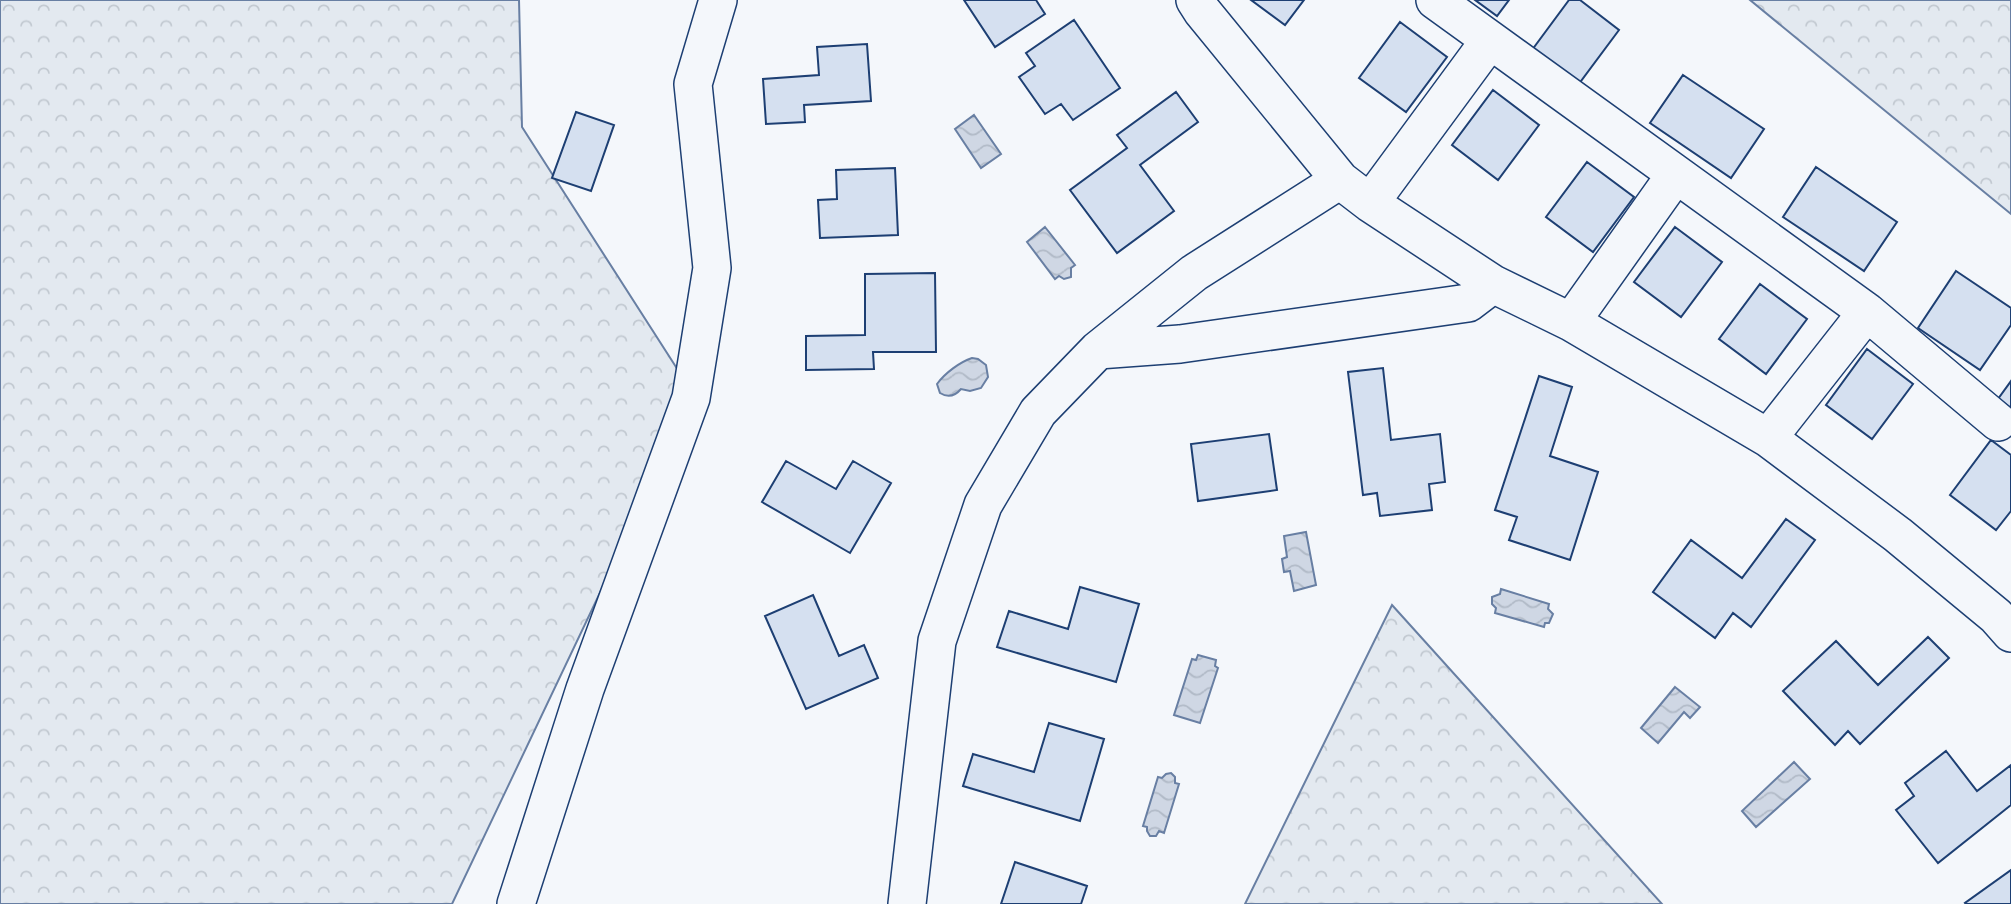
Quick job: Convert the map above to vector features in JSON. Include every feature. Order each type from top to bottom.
[{"type":"street","points":[[516,904],[585,689],[691,398],[712,268],[693,84],[718,0]]},
{"type":"street","points":[[1195,0],[1210,22],[1340,180],[1370,203],[1493,284],[1571,322],[1768,438],[2006,620]]},
{"type":"street","points":[[1435,0],[1867,312],[1997,422]]},
{"type":"street","points":[[1370,203],[1490,40]]},
{"type":"street","points":[[1571,322],[1675,174]]},
{"type":"street","points":[[907,904],[937,641],[983,505],[1038,412],[1098,349],[1194,273],[1340,180]]},
{"type":"street","points":[[1098,349],[1180,344],[1468,303],[1493,284]]},
{"type":"street","points":[[1768,438],[1867,312]]},
{"type":"green space","points":[[0,0],[519,0],[522,127],[694,395],[452,904],[0,904]]},
{"type":"green space","points":[[1750,0],[2011,0],[2011,214]]},
{"type":"green space","points":[[1392,605],[1662,904],[1245,904]]},
{"type":"water","points":[[974,115],[1001,154],[981,168],[955,129]]},
{"type":"water","points":[[1045,227],[1075,265],[1071,268],[1071,277],[1064,279],[1059,276],[1055,279],[1027,242]]},
{"type":"water","points":[[972,358],[986,365],[988,377],[981,388],[970,391],[961,389],[951,396],[940,393],[937,384],[940,380],[958,365]]},
{"type":"water","points":[[1306,532],[1316,585],[1294,591],[1290,571],[1284,572],[1282,559],[1287,557],[1284,536]]},
{"type":"water","points":[[1501,589],[1549,604],[1548,609],[1553,614],[1549,623],[1545,623],[1544,627],[1495,613],[1492,597],[1500,594]]},
{"type":"water","points":[[1198,655],[1216,660],[1215,666],[1218,668],[1200,723],[1174,715],[1192,659],[1196,660]]},
{"type":"water","points":[[1675,687],[1700,707],[1690,718],[1684,712],[1658,743],[1641,728]]},
{"type":"water","points":[[1794,762],[1810,779],[1756,827],[1742,811]]},
{"type":"water","points":[[1171,773],[1175,777],[1175,783],[1179,784],[1164,833],[1159,831],[1156,836],[1150,836],[1147,827],[1143,826],[1158,777],[1162,778]]},
{"type":"building","points":[[964,0],[1036,0],[1045,14],[995,47]]},
{"type":"building","points":[[1251,0],[1304,0],[1285,25]]},
{"type":"building","points":[[1475,0],[1509,0],[1497,16]]},
{"type":"building","points":[[1569,0],[1580,0],[1619,30],[1578,85],[1532,50]]},
{"type":"building","points":[[1074,20],[1120,88],[1073,120],[1061,104],[1045,114],[1019,77],[1035,66],[1026,53]]},
{"type":"building","points":[[1400,22],[1447,57],[1406,112],[1359,78]]},
{"type":"building","points":[[867,44],[871,101],[804,105],[805,122],[766,124],[763,79],[819,75],[817,47]]},
{"type":"building","points":[[1683,75],[1764,129],[1731,178],[1650,123]]},
{"type":"building","points":[[1493,90],[1539,125],[1498,180],[1452,145]]},
{"type":"building","points":[[1176,92],[1198,122],[1140,165],[1174,211],[1117,253],[1070,190],[1127,148],[1117,135]]},
{"type":"building","points":[[576,112],[614,125],[591,191],[552,178]]},
{"type":"building","points":[[1587,162],[1634,197],[1593,252],[1546,217]]},
{"type":"building","points":[[1816,167],[1897,222],[1864,271],[1783,217]]},
{"type":"building","points":[[895,168],[898,235],[820,238],[818,200],[837,199],[836,170]]},
{"type":"building","points":[[1675,227],[1722,262],[1681,317],[1634,282]]},
{"type":"building","points":[[1956,271],[2011,308],[2011,325],[1980,370],[1918,328]]},
{"type":"building","points":[[935,273],[936,352],[873,352],[874,369],[806,370],[806,336],[865,335],[865,274]]},
{"type":"building","points":[[1760,284],[1807,319],[1766,374],[1719,339]]},
{"type":"building","points":[[1867,349],[1913,384],[1872,439],[1826,405]]},
{"type":"building","points":[[1383,368],[1391,440],[1440,434],[1445,482],[1429,484],[1432,510],[1380,516],[1377,493],[1363,495],[1348,372]]},
{"type":"building","points":[[1539,376],[1572,387],[1550,456],[1598,472],[1570,560],[1509,540],[1517,517],[1495,510]]},
{"type":"building","points":[[2011,381],[2011,408],[1998,399]]},
{"type":"building","points":[[1269,434],[1277,490],[1198,501],[1191,444]]},
{"type":"building","points":[[1991,440],[2011,455],[2011,511],[1996,530],[1950,495]]},
{"type":"building","points":[[786,461],[836,489],[853,461],[891,483],[850,553],[762,502]]},
{"type":"building","points":[[1786,519],[1815,540],[1751,627],[1733,613],[1715,638],[1653,592],[1691,540],[1742,578]]},
{"type":"building","points":[[1080,587],[1139,604],[1116,682],[997,647],[1009,611],[1068,629]]},
{"type":"building","points":[[813,595],[839,656],[864,645],[878,678],[806,709],[765,616]]},
{"type":"building","points":[[1928,637],[1949,658],[1860,744],[1848,731],[1835,745],[1783,691],[1836,641],[1878,685]]},
{"type":"building","points":[[1049,723],[1104,739],[1080,821],[963,786],[973,754],[1034,772]]},
{"type":"building","points":[[1946,751],[1977,791],[2011,765],[2011,805],[1938,863],[1896,810],[1914,796],[1905,783]]},
{"type":"building","points":[[1015,862],[1087,886],[1081,904],[1001,904]]},
{"type":"building","points":[[2011,870],[2011,904],[1965,903]]}]
